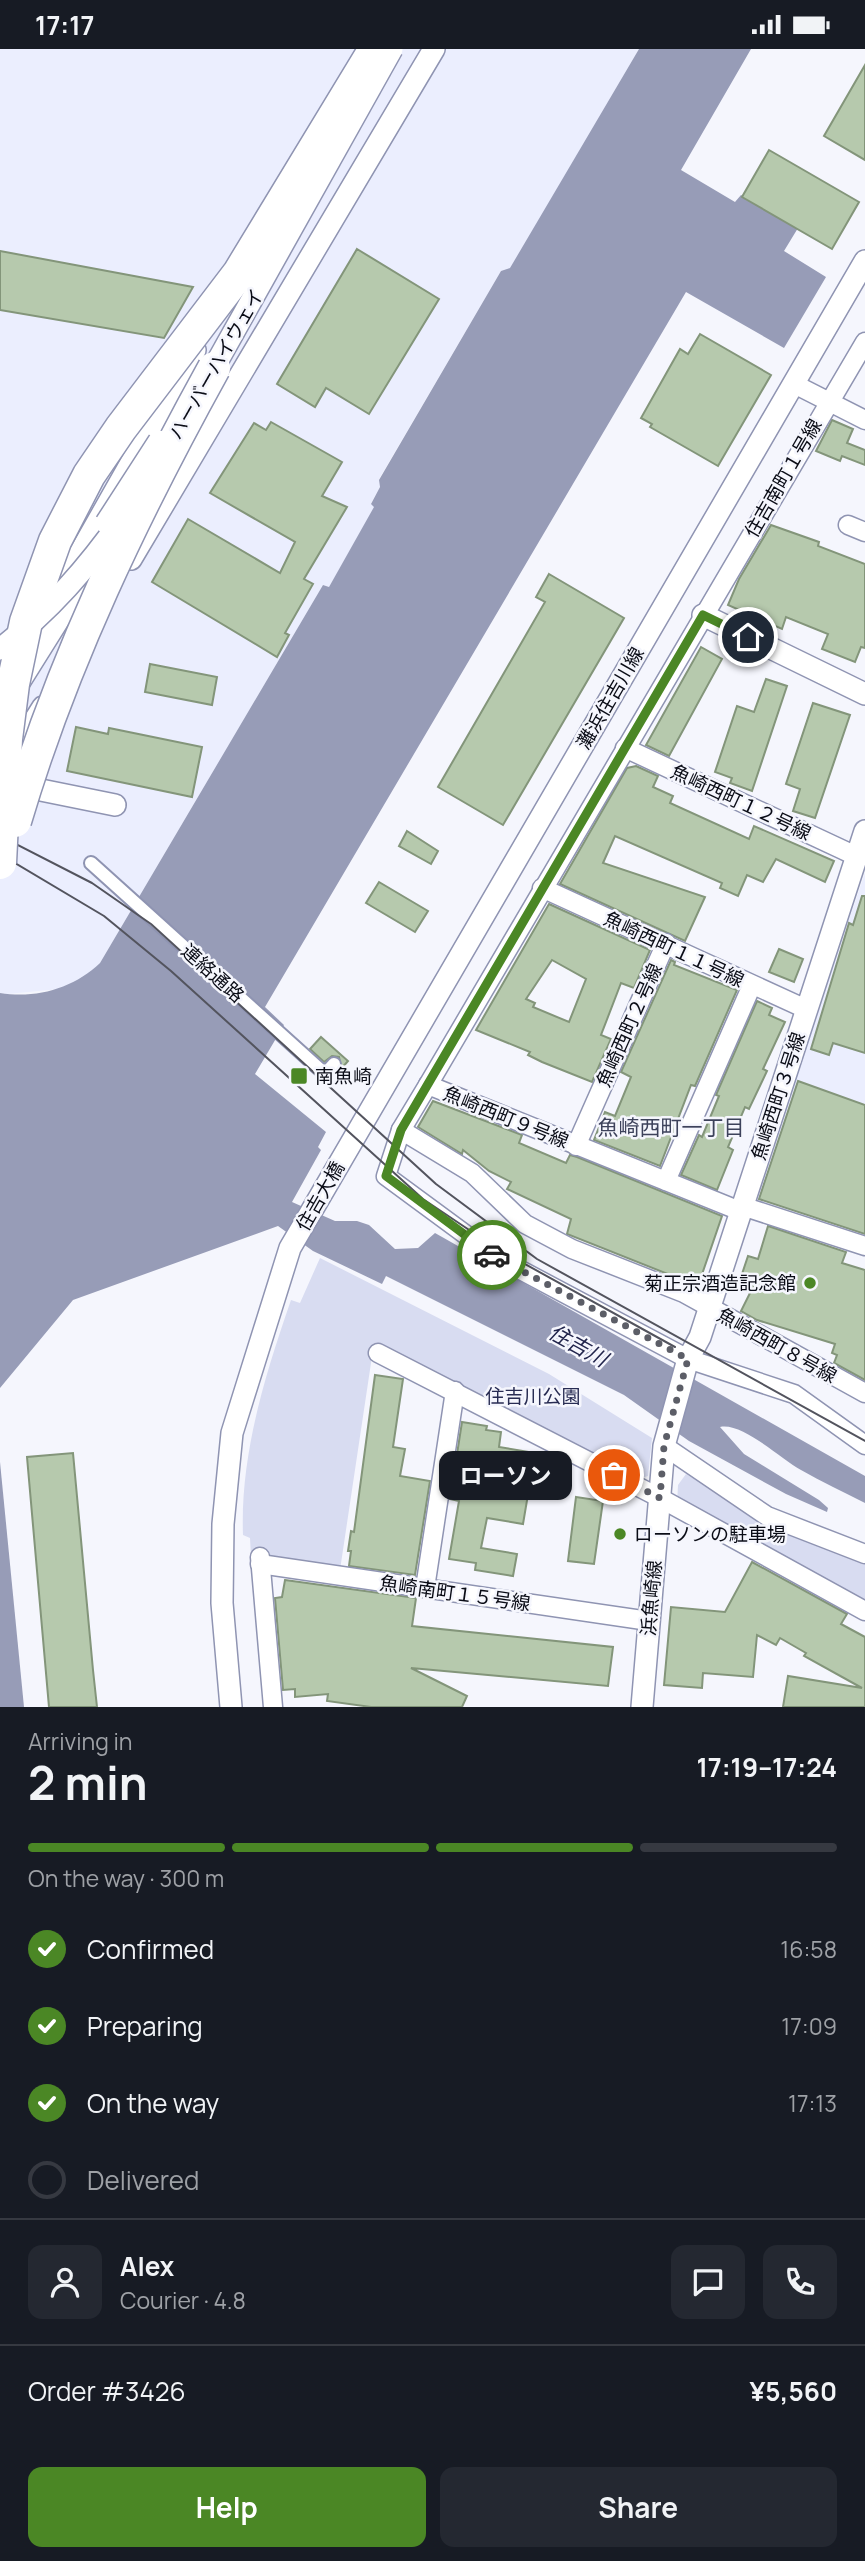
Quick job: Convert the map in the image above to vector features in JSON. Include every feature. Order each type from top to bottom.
[{"type":"highway","points":[[0,863],[6,739],[13,684],[26,622],[60,531],[89,475],[121,428],[239,273],[375,49]]},
{"type":"highway","points":[[0,881],[29,773],[77,647],[151,483],[218,357]]},
{"type":"street","points":[[0,674],[23,653],[32,639],[368,49]]},
{"type":"street","name":"ハーバーハイウェイ","points":[[0,636],[39,603],[79,559],[138,476],[257,275],[380,49]]},
{"type":"street","name":"ハーバーハイウェイ","points":[[0,649],[46,611],[94,557],[147,482],[392,49]]},
{"type":"street","points":[[0,706],[20,683],[43,648],[400,49]]},
{"type":"street","points":[[0,767],[19,745],[38,715],[433,49]]},
{"type":"street","points":[[218,357],[308,152]]},
{"type":"street","name":"灘浜住吉川線","points":[[355,1134],[865,261]]},
{"type":"street","name":"住吉南町１号線","points":[[688,1359],[496,1257],[386,1176],[401,1130],[865,342]]},
{"type":"street","points":[[794,384],[827,404],[865,420]]},
{"type":"street","points":[[848,525],[865,532]]},
{"type":"street","points":[[703,615],[865,694]]},
{"type":"street","name":"魚崎西町１２号線","points":[[625,748],[856,856]]},
{"type":"street","points":[[0,782],[115,805]]},
{"type":"street","name":"魚崎西町３号線","points":[[664,1446],[688,1359],[700,1337],[865,831]]},
{"type":"street","name":"連絡通路","points":[[90,863],[325,1074],[334,1063]]},
{"type":"street","name":"魚崎西町１１号線","points":[[542,888],[806,1009]]},
{"type":"street","name":"魚崎西町２号線","points":[[576,1146],[666,943]]},
{"type":"street","points":[[666,1181],[752,985]]},
{"type":"street","name":"魚崎西町９号線","points":[[428,1084],[666,1181],[865,1247]]},
{"type":"street","name":"魚崎西町８号線","points":[[401,1130],[472,1173],[525,1224],[572,1249],[684,1293],[865,1393]]},
{"type":"street","name":"住𠮷大橋","points":[[232,1707],[222,1603],[223,1524],[232,1433],[287,1259],[355,1134]]},
{"type":"street","points":[[378,1353],[660,1498],[865,1611]]},
{"type":"street","points":[[688,1359],[794,1394],[865,1445]]},
{"type":"street","points":[[425,1588],[455,1391]]},
{"type":"street","points":[[664,1446],[766,1516],[865,1554]]},
{"type":"street","name":"浜魚崎線","points":[[642,1707],[664,1446]]},
{"type":"street","name":"魚崎南町１５号線","points":[[273,1707],[260,1560],[425,1588],[649,1621]]},
{"type":"shaded area","points":[[0,49],[639,49],[510,269],[501,271],[379,479],[380,487],[371,503],[375,507],[329,587],[323,585],[100,963],[82,980],[60,989],[7,994],[0,993]]},
{"type":"shaded area","points":[[865,873],[865,1237],[763,1204],[756,1191]]},
{"type":"green space","name":"住吉川公園","points":[[320,1258],[549,1374],[652,1438],[648,1476],[638,1479],[374,1343],[340,1570],[251,1556],[250,1538],[243,1535],[243,1505],[256,1416],[291,1300],[300,1303]]},
{"type":"green space","points":[[686,1474],[764,1521],[865,1560],[865,1605],[677,1505],[678,1485]]},
{"type":"water","name":"住吉川","points":[[639,49],[751,49],[681,170],[735,202],[741,195],[798,228],[784,251],[826,277],[784,348],[686,292],[265,1007],[284,1025],[255,1074],[326,1132],[318,1147],[321,1150],[292,1202],[335,1221],[357,1221],[369,1225],[395,1249],[418,1248],[435,1233],[865,1476],[865,1503],[801,1470],[739,1430],[720,1427],[744,1454],[819,1500],[828,1508],[827,1512],[786,1494],[689,1441],[624,1395],[386,1276],[382,1284],[313,1251],[278,1226],[73,1300],[0,1388],[0,993],[28,994],[54,990],[79,979],[100,963],[323,585],[329,587],[374,507],[371,504],[380,487],[379,480],[501,271],[510,268]]},
{"type":"water","points":[[0,1462],[24,1707],[0,1707]]},
{"type":"building","points":[[865,65],[865,160],[824,136]]},
{"type":"building","points":[[769,150],[859,202],[832,249],[742,197]]},
{"type":"building","points":[[357,249],[439,299],[369,414],[326,388],[315,407],[277,384]]},
{"type":"building","points":[[0,251],[193,287],[164,338],[0,310]]},
{"type":"building","points":[[700,334],[771,375],[718,466],[650,427],[652,424],[641,418],[680,349],[688,354]]},
{"type":"building","points":[[832,420],[853,429],[847,443],[865,450],[865,465],[842,456],[840,461],[816,451]]},
{"type":"building","points":[[271,422],[342,462],[322,496],[347,507],[304,579],[313,584],[285,633],[289,635],[277,657],[152,582],[188,519],[280,573],[295,542],[210,493],[254,423],[266,430]]},
{"type":"building","points":[[771,525],[819,542],[818,546],[865,564],[865,648],[861,647],[855,662],[822,649],[828,634],[786,617],[782,629],[728,605],[739,579]]},
{"type":"building","points":[[549,574],[624,618],[503,825],[438,787],[545,602],[536,597]]},
{"type":"building","points":[[701,647],[722,659],[669,756],[646,745]]},
{"type":"building","points":[[150,664],[217,677],[212,705],[145,692]]},
{"type":"building","points":[[766,679],[787,686],[752,791],[730,783],[732,778],[715,772],[737,706],[754,712]]},
{"type":"building","points":[[813,703],[850,715],[815,818],[793,811],[800,789],[786,784]]},
{"type":"building","points":[[76,727],[108,734],[109,728],[202,747],[192,797],[67,771]]},
{"type":"building","points":[[636,766],[658,776],[653,787],[673,796],[670,803],[749,839],[754,826],[834,861],[825,882],[776,859],[763,882],[747,875],[738,896],[720,888],[722,883],[615,836],[603,863],[705,897],[685,941],[560,884],[627,768]]},
{"type":"building","points":[[407,831],[438,851],[431,864],[399,846]]},
{"type":"building","points":[[379,882],[428,911],[415,932],[366,903]]},
{"type":"building","points":[[862,896],[865,896],[865,1053],[833,1043],[829,1055],[811,1049],[849,923],[853,925]]},
{"type":"building","points":[[549,904],[650,950],[634,988],[621,983],[601,1035],[611,1039],[592,1082],[542,1062],[528,1055],[530,1052],[476,1030]],"holes":[[[552,960],[586,979],[569,1022],[533,1007],[535,1003],[526,999]]]},
{"type":"building","points":[[779,949],[803,959],[794,982],[769,972]]},
{"type":"building","points":[[671,960],[675,962],[674,965],[737,990],[695,1086],[691,1085],[660,1166],[594,1140],[605,1112],[615,1116],[631,1077],[621,1072]]},
{"type":"building","points":[[757,1001],[772,1008],[769,1015],[785,1022],[763,1069],[767,1071],[749,1109],[745,1107],[728,1147],[733,1150],[717,1190],[681,1175],[699,1135],[702,1137],[719,1096],[716,1095]]},
{"type":"building","name":"南魚崎","points":[[321,1037],[348,1061],[341,1069],[339,1057],[332,1056],[324,1062],[310,1049]]},
{"type":"building","points":[[798,1081],[865,1105],[865,1234],[759,1199]]},
{"type":"building","points":[[433,1101],[522,1135],[519,1143],[566,1163],[570,1155],[577,1157],[722,1216],[698,1286],[567,1234],[571,1219],[507,1189],[511,1182],[489,1171],[463,1150],[462,1154],[418,1127]]},
{"type":"building","name":"菊正宗酒造記念館","points":[[768,1226],[846,1252],[842,1263],[865,1270],[865,1380],[834,1363],[837,1355],[832,1353],[835,1344],[757,1320],[741,1311],[754,1285],[740,1280],[748,1256],[758,1259]]},
{"type":"building","points":[[375,1375],[403,1379],[393,1447],[405,1449],[400,1476],[430,1481],[415,1575],[349,1566],[351,1551],[348,1551],[351,1531],[354,1532]]},
{"type":"building","points":[[462,1422],[487,1426],[486,1430],[501,1432],[499,1447],[535,1453],[523,1524],[487,1518],[481,1548],[517,1554],[513,1576],[475,1570],[476,1563],[449,1559],[459,1501],[450,1499]]},
{"type":"building","points":[[73,1453],[97,1707],[49,1707],[27,1457]]},
{"type":"building","points":[[576,1497],[603,1501],[594,1564],[568,1561]]},
{"type":"building","points":[[752,1562],[847,1614],[841,1624],[865,1637],[865,1707],[783,1707],[788,1676],[862,1688],[804,1656],[806,1653],[780,1638],[776,1645],[757,1635],[753,1677],[703,1673],[702,1688],[664,1685],[671,1607],[725,1612]]},
{"type":"building","points":[[285,1580],[416,1598],[412,1626],[613,1647],[608,1686],[411,1668],[467,1696],[462,1707],[371,1707],[327,1701],[328,1694],[295,1697],[295,1689],[283,1690],[275,1598],[282,1597]]},
{"type":"tram line","points":[[0,836],[92,883],[151,924],[436,1184],[537,1259],[865,1441]]},
{"type":"tram line","points":[[0,854],[104,916],[171,971],[423,1199],[496,1248],[675,1347]]},
{"type":"way so far","points":[[492,1255],[688,1359],[664,1446],[660,1498],[614,1475]]},
{"type":"place","name":"南魚崎","points":[[299,1076]]},
{"type":"place","name":"菊正宗酒造記念館","points":[[810,1283]]},
{"type":"place","name":"ローソン","points":[[614,1475]]},
{"type":"place","name":"ローソンの駐車場","points":[[620,1534]]},
{"type":"district","name":"魚崎西町一丁目","points":[[671,1128]]},
{"type":"route","points":[[492,1255],[386,1176],[401,1130],[703,615],[748,637]]}]
